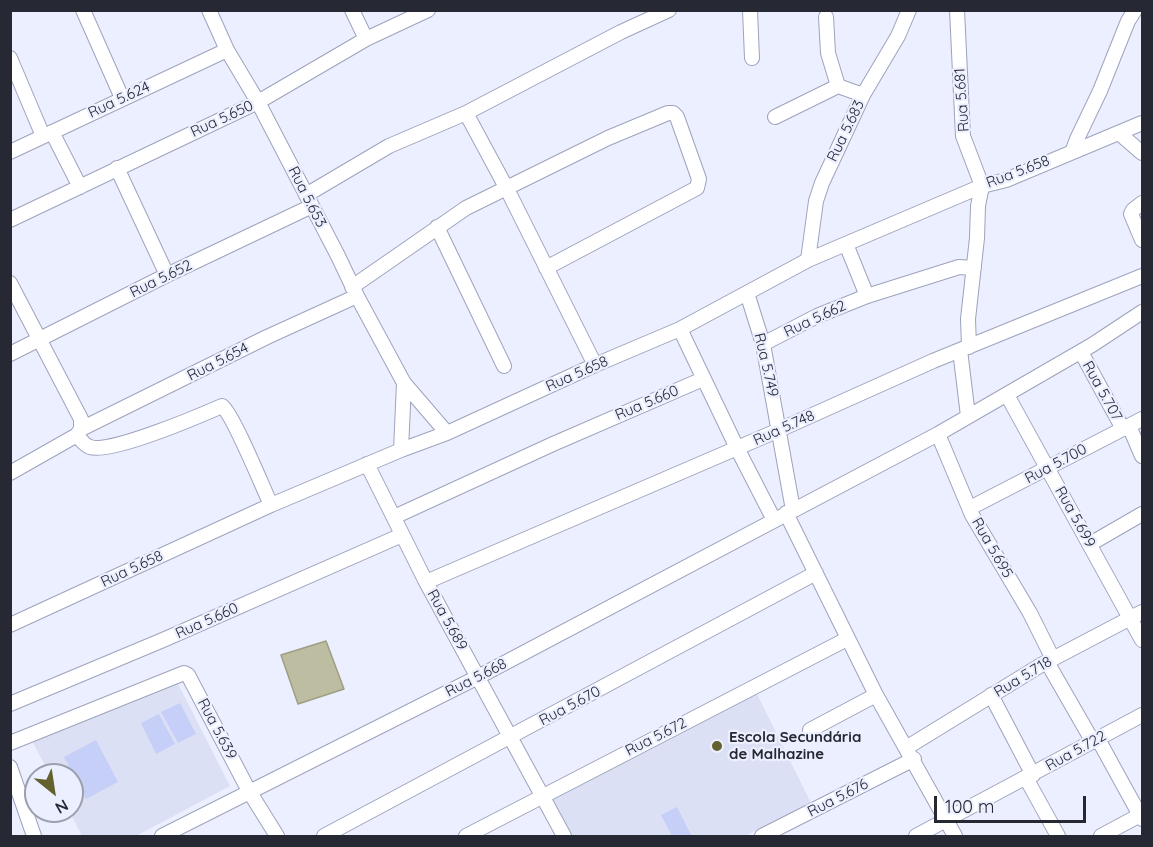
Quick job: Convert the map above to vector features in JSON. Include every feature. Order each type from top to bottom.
[{"type":"street","points":[[83,10],[122,98]]},
{"type":"street","name":"Rua 5.653","points":[[209,10],[227,50],[258,102],[404,383],[447,433]]},
{"type":"street","points":[[352,10],[366,39]]},
{"type":"street","name":"Rua 5.650","points":[[10,220],[258,102],[366,39],[428,10]]},
{"type":"street","name":"Rua 5.652","points":[[10,354],[309,200],[389,146],[466,113],[621,32],[669,10]]},
{"type":"street","points":[[750,10],[752,58]]},
{"type":"street","name":"Rua 5.683","points":[[808,260],[819,192],[863,95],[898,36],[909,10]]},
{"type":"street","name":"Rua 5.681","points":[[957,10],[963,136],[982,186]]},
{"type":"street","points":[[1073,150],[1128,21],[1135,10]]},
{"type":"street","points":[[826,17],[828,53],[838,86]]},
{"type":"street","name":"Rua 5.624","points":[[10,152],[227,50]]},
{"type":"street","points":[[10,58],[48,134],[80,187]]},
{"type":"street","points":[[774,117],[838,86],[863,95]]},
{"type":"street","name":"Rua 5.654","points":[[10,473],[80,428],[267,337],[355,291],[437,227],[466,208],[608,138],[668,112],[673,113],[677,117],[699,179],[697,188],[546,268]]},
{"type":"street","points":[[466,113],[507,189],[595,365]]},
{"type":"street","name":"Rua 5.658","points":[[10,626],[271,505],[447,433],[680,329],[808,260],[982,186],[1006,180],[1073,150],[1120,134],[1143,123]]},
{"type":"street","points":[[1120,134],[1143,153]]},
{"type":"street","points":[[117,168],[167,275]]},
{"type":"street","points":[[968,416],[965,348],[978,206],[982,186]]},
{"type":"street","points":[[1143,203],[1131,214],[1143,240]]},
{"type":"street","points":[[437,227],[504,366]]},
{"type":"street","points":[[846,244],[867,296]]},
{"type":"street","name":"Rua 5.662","points":[[763,344],[817,315],[867,296],[959,267],[974,268]]},
{"type":"street","name":"Rua 5.748","points":[[426,582],[965,348],[1143,276]]},
{"type":"street","points":[[10,283],[80,428],[84,444],[91,448],[114,445],[176,425],[222,406],[225,408],[271,505]]},
{"type":"street","name":"Rua 5.749","points":[[747,293],[763,344],[779,430],[784,514]]},
{"type":"street","points":[[784,514],[938,434],[1081,352],[1143,312]]},
{"type":"street","points":[[680,329],[737,448],[784,514],[876,694],[955,837]]},
{"type":"street","name":"Rua 5.707","points":[[1081,352],[1143,456]]},
{"type":"street","name":"Rua 5.660","points":[[394,517],[553,444],[703,379]]},
{"type":"street","points":[[401,450],[404,383]]},
{"type":"street","name":"Rua 5.699","points":[[1007,395],[1090,544],[1137,615],[1143,640]]},
{"type":"street","name":"Rua 5.700","points":[[970,508],[1143,420]]},
{"type":"street","name":"Rua 5.695","points":[[938,434],[970,508],[994,554],[1030,613],[1050,660],[1096,740]]},
{"type":"street","name":"Rua 5.689","points":[[367,464],[426,582],[564,837]]},
{"type":"street","name":"Rua 5.668","points":[[162,837],[478,677],[784,514]]},
{"type":"street","points":[[1090,544],[1143,514]]},
{"type":"street","name":"Rua 5.660","points":[[10,704],[163,640],[402,535]]},
{"type":"street","name":"Rua 5.670","points":[[324,837],[816,573]]},
{"type":"street","name":"Rua 5.718","points":[[910,754],[991,695],[1050,660],[1137,615]]},
{"type":"street","name":"Rua 5.672","points":[[466,837],[847,639]]},
{"type":"street","name":"Rua 5.639","points":[[10,743],[180,673],[188,675],[249,791],[277,837]]},
{"type":"street","points":[[810,730],[876,694]]},
{"type":"street","points":[[991,695],[1058,837]]},
{"type":"street","name":"Rua 5.722","points":[[915,837],[1143,715]]},
{"type":"street","points":[[1096,740],[1142,816],[1101,837]]},
{"type":"street","name":"Rua 5.676","points":[[762,837],[910,754]]},
{"type":"street","points":[[10,767],[34,837]]},
{"type":"shaded area","points":[[175,678],[230,786],[136,836],[82,836],[75,823],[84,823],[84,763],[44,763],[31,739]]},
{"type":"shaded area","name":"Escola Secundária de Malhazine","points":[[757,694],[811,803],[745,836],[569,836],[548,797]]},
{"type":"shaded area","points":[[180,703],[196,734],[178,743],[161,712]]},
{"type":"shaded area","points":[[159,714],[175,744],[156,754],[141,723]]},
{"type":"shaded area","points":[[96,740],[118,782],[86,799],[84,763],[67,763],[64,757]]},
{"type":"shaded area","points":[[677,807],[691,835],[689,836],[672,836],[661,815]]},
{"type":"building","points":[[326,641],[344,689],[298,704],[281,655]]},
{"type":"place","name":"Escola Secundária de Malhazine","points":[[717,746]]}]
